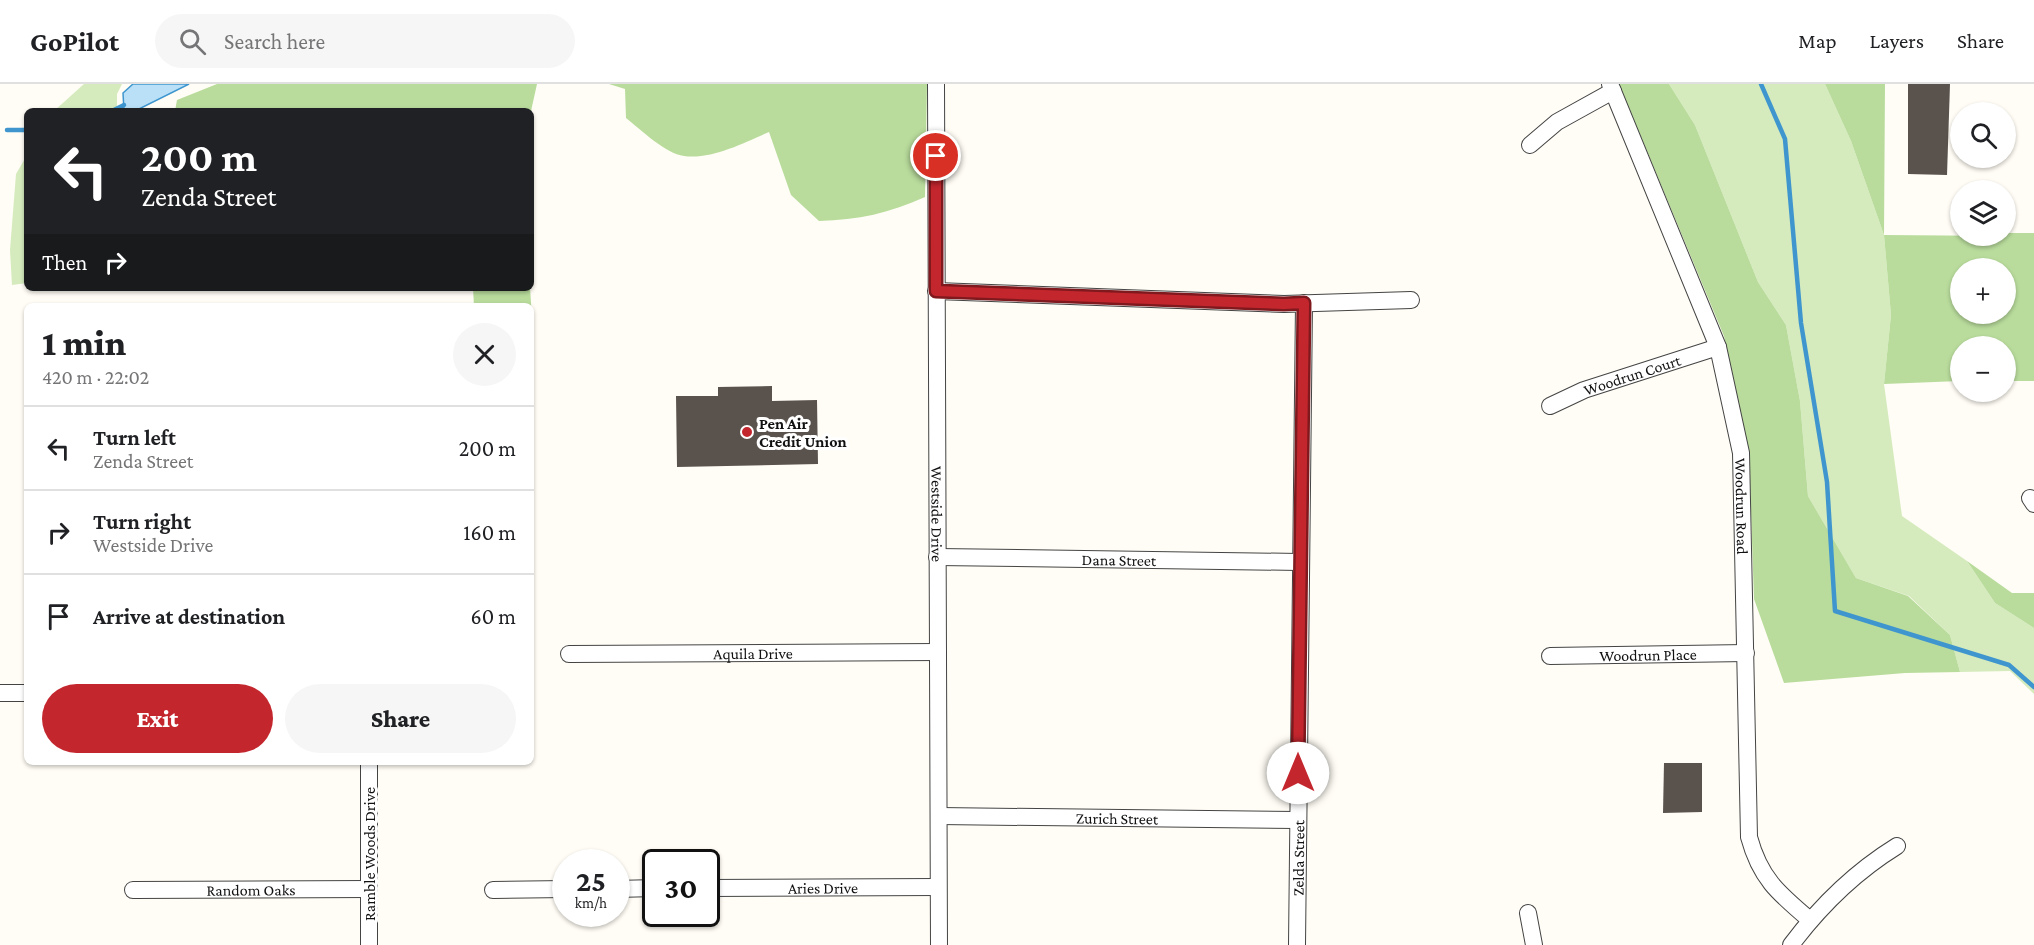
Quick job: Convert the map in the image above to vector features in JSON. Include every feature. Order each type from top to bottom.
[{"type":"street","name":"Westside Drive","points":[[936,84],[939,945]]},
{"type":"street","name":"Woodrun Road","points":[[1530,145],[1557,122],[1612,87],[1718,347],[1741,453],[1749,837],[1763,875],[1776,891],[1810,920]]},
{"type":"street","points":[[936,291],[1284,304],[1411,300]]},
{"type":"street","name":"Zelda Street","points":[[1297,945],[1299,562],[1304,303]]},
{"type":"street","name":"Woodrun Court","points":[[1550,406],[1584,390],[1718,347]]},
{"type":"street","name":"Dana Street","points":[[938,557],[1299,562]]},
{"type":"street","name":"Aquila Drive","points":[[569,654],[938,651]]},
{"type":"street","name":"Woodrun Place","points":[[1550,656],[1746,653]]},
{"type":"street","points":[[0,693],[24,693]]},
{"type":"street","name":"Ramble Woods Drive","points":[[369,765],[369,945]]},
{"type":"street","name":"Zurich Street","points":[[939,816],[1297,820]]},
{"type":"street","points":[[1791,945],[1810,920],[1863,867],[1897,846]]},
{"type":"street","name":"Aries Drive","points":[[720,888],[938,887]]},
{"type":"street","name":"Random Oaks","points":[[133,890],[369,889]]},
{"type":"street","points":[[493,891],[552,889]]},
{"type":"street","points":[[1528,913],[1533,945]]},
{"type":"green space","points":[[84,84],[122,84],[117,94],[117,108],[57,108]]},
{"type":"green space","points":[[217,84],[537,84],[532,108],[176,108],[177,100]]},
{"type":"green space","points":[[609,84],[927,84],[925,197],[873,215],[819,221],[791,195],[769,132],[717,153],[694,157],[677,154],[669,151],[626,118],[625,89]]},
{"type":"green space","points":[[1619,84],[1669,84],[1695,125],[1758,282],[1786,325],[1800,401],[1808,496],[1856,578],[1908,596],[1950,635],[1960,672],[1905,673],[1784,683],[1754,599],[1749,453],[1724,336]]},
{"type":"green space","points":[[1669,84],[1825,84],[1851,141],[1884,235],[1891,315],[1884,384],[1902,516],[1967,561],[1995,603],[2034,628],[2034,694],[2010,671],[1960,672],[1950,635],[1909,596],[1856,578],[1808,496],[1800,401],[1786,325],[1758,282],[1695,125]]},
{"type":"green space","points":[[1825,84],[1885,84],[1884,235],[1851,141]]},
{"type":"green space","points":[[24,160],[24,283],[12,285],[10,250],[16,174]]},
{"type":"green space","points":[[2016,233],[2034,233],[2034,381],[2016,381],[2016,336],[1950,336],[1950,381],[1884,384],[1891,315],[1884,235],[1950,236],[1950,246],[2016,246]]},
{"type":"green space","points":[[473,291],[530,291],[531,303],[474,303]]},
{"type":"green space","points":[[1967,561],[2012,593],[2034,593],[2034,628],[1995,603]]},
{"type":"water","points":[[133,84],[189,84],[141,108],[124,108],[123,93]]},
{"type":"building","points":[[1908,84],[1950,84],[1947,175],[1908,174]]},
{"type":"building","name":"Pen Air Credit Union","points":[[772,386],[772,401],[817,400],[818,464],[677,467],[676,396],[718,396],[718,387]]},
{"type":"building","points":[[1664,763],[1702,763],[1702,812],[1663,813]]},
{"type":"waterway","points":[[1761,84],[1785,139],[1801,323],[1827,482],[1835,611],[2009,665],[2034,687]]},
{"type":"waterway","points":[[118,108],[124,105]]},
{"type":"waterway","points":[[7,130],[24,130]]},
{"type":"place","name":"Pen Air Credit Union","points":[[747,432]]},
{"type":"route","points":[[936,156],[936,291],[1304,303],[1298,773]]}]
